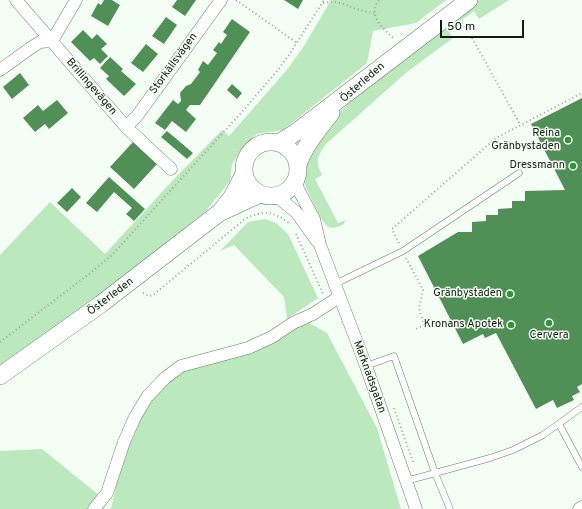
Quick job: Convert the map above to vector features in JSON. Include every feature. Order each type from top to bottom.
[{"type":"main road","name":"Österleden","points":[[279,143],[295,133],[469,0]]},
{"type":"main road","name":"Österleden","points":[[297,173],[300,159],[310,141],[335,108],[389,61]]},
{"type":"main road","points":[[266,142],[279,143],[292,151],[296,158],[297,173],[287,190],[268,195],[250,186],[244,174],[244,168],[247,156],[255,147],[266,142]]},
{"type":"main road","name":"Österleden","points":[[0,376],[102,304],[219,213],[232,197],[244,174]]},
{"type":"main road","name":"Österleden","points":[[219,213],[268,195]]},
{"type":"street","name":"Brillingevägen","points":[[16,0],[126,128],[171,169]]},
{"type":"street","points":[[0,70],[36,44],[40,42],[52,41],[76,0]]},
{"type":"street","name":"Storkällsvägen","points":[[126,128],[221,0]]},
{"type":"street","name":"Marknadsgatan","points":[[297,173],[314,219],[320,245],[366,366],[416,509]]},
{"type":"street","name":"Marknadsgatan","points":[[268,195],[296,212],[320,245]]},
{"type":"street","points":[[94,509],[106,493],[124,442],[135,417],[147,397],[165,378],[181,366],[248,348],[272,338],[293,323],[313,314],[339,297]]},
{"type":"lane","points":[[335,284],[403,251],[519,173]]},
{"type":"lane","points":[[366,366],[394,356],[435,473],[450,509]]},
{"type":"lane","points":[[406,481],[514,450],[543,435],[582,407]]},
{"type":"lane","points":[[558,424],[582,467]]},
{"type":"path","points":[[236,0],[297,43]]},
{"type":"path","points":[[0,342],[112,255],[241,113],[289,56],[324,0]]},
{"type":"path","points":[[322,4],[336,0],[357,9],[375,14]]},
{"type":"path","points":[[380,0],[378,2],[375,14],[376,21],[394,39]]},
{"type":"path","points":[[460,20],[466,29]]},
{"type":"path","points":[[472,38],[520,125]]},
{"type":"path","points":[[496,138],[582,93]]},
{"type":"path","points":[[143,293],[149,296],[153,295],[244,219],[250,216],[263,212],[273,213],[289,223]]},
{"type":"path","points":[[294,230],[298,236],[327,304]]},
{"type":"green space","points":[[331,0],[446,0],[416,23],[373,31],[367,63],[283,130],[257,134],[240,150],[232,165],[230,181],[206,211],[106,291],[0,365],[0,255],[50,202],[105,254],[174,179],[222,130],[229,136],[286,71],[304,46]]},
{"type":"green space","points":[[479,0],[509,0],[479,19],[474,11],[448,30],[453,38],[407,72],[323,148],[318,159],[318,166],[322,175],[315,179],[338,223],[345,220],[344,224],[340,226],[334,228],[328,227],[322,220],[304,181],[306,159],[327,125],[356,96],[421,43]]},
{"type":"green space","points":[[265,219],[276,223],[288,234],[318,298],[287,319],[284,297],[234,245],[220,251],[248,222]]},
{"type":"green space","points":[[304,320],[327,333],[377,428],[401,509],[111,509],[120,467],[135,421],[155,392],[176,375]]},
{"type":"green space","points":[[42,449],[99,495],[104,509],[0,509],[0,451]]},
{"type":"building","points":[[104,0],[112,0],[120,5],[108,26],[91,16],[98,3],[101,5]]},
{"type":"building","points":[[177,0],[196,0],[185,16],[172,7]]},
{"type":"building","points":[[284,0],[303,0],[298,9]]},
{"type":"building","points":[[166,17],[177,25],[164,44],[152,36]]},
{"type":"building","points":[[232,19],[250,32],[200,105],[190,105],[186,110],[196,119],[186,132],[172,121],[165,130],[155,123],[173,100],[178,104],[181,101],[180,93],[186,86],[191,84],[200,72],[198,70],[203,61],[208,65],[217,53],[213,50],[219,42],[221,44],[227,35],[223,32]]},
{"type":"building","points":[[83,30],[92,39],[97,34],[107,44],[101,49],[108,56],[100,64],[94,58],[90,61],[71,42]]},
{"type":"building","points":[[146,44],[158,54],[143,72],[131,63]]},
{"type":"building","points":[[110,57],[123,69],[121,71],[136,84],[124,96],[106,79],[109,76],[100,68]]},
{"type":"building","points":[[20,73],[29,85],[12,99],[3,87]]},
{"type":"building","points":[[232,84],[242,93],[237,99],[227,90]]},
{"type":"building","name":"Gränbystaden","points":[[582,98],[582,384],[577,387],[580,392],[572,396],[574,400],[557,408],[553,400],[536,409],[496,333],[485,338],[483,334],[463,344],[418,256],[458,232],[472,232],[472,222],[486,221],[486,215],[498,215],[498,209],[512,208],[512,201],[525,201],[525,191],[565,190],[531,124]]},
{"type":"building","points":[[57,100],[68,113],[49,129],[45,124],[35,132],[23,118],[38,105],[43,111]]},
{"type":"building","points":[[167,131],[193,153],[187,159],[161,137]]},
{"type":"building","points":[[133,142],[157,164],[134,189],[110,167]]},
{"type":"building","points":[[109,177],[145,209],[134,221],[126,214],[132,208],[114,192],[97,212],[86,203]]},
{"type":"building","points":[[72,188],[81,197],[67,212],[57,203]]},
{"type":"place","name":"Reina Gränbystaden","points":[[568,140]]},
{"type":"place","name":"Dressmann","points":[[573,166]]},
{"type":"place","name":"Gränbystaden","points":[[510,294]]},
{"type":"place","name":"Cervera","points":[[549,323]]},
{"type":"place","name":"Kronans Apotek","points":[[511,325]]}]
